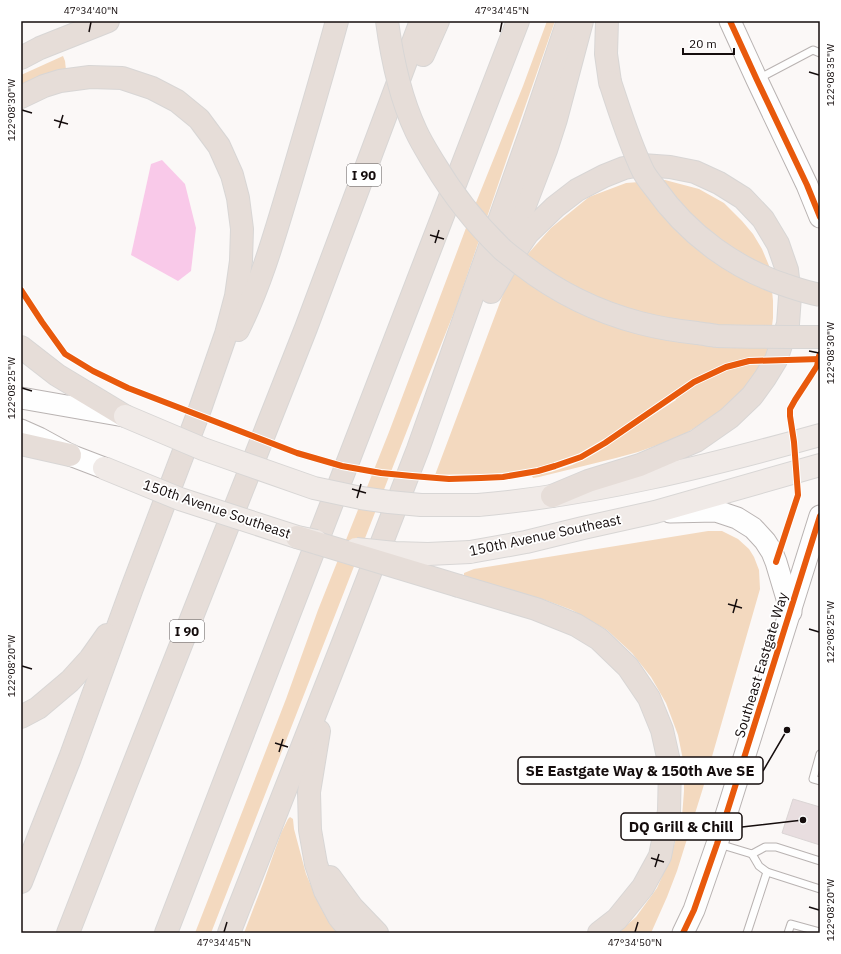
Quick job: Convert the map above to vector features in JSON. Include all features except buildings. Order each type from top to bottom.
[{"type":"highway","points":[[21,58],[40,48],[108,21]]},
{"type":"highway","points":[[200,409],[248,311],[270,251],[337,21]]},
{"type":"highway","points":[[387,21],[397,79],[416,132],[431,159],[444,180],[482,229],[504,251],[532,272],[584,303],[640,323],[716,336],[820,338]]},
{"type":"highway","name":"I 90","points":[[68,933],[306,328],[421,21]]},
{"type":"highway","points":[[306,328],[438,21]]},
{"type":"highway","points":[[166,933],[518,21]]},
{"type":"highway","points":[[229,933],[418,449],[529,136],[568,21]]},
{"type":"highway","points":[[418,449],[491,292],[536,177],[556,119],[582,21]]},
{"type":"highway","points":[[606,21],[606,54],[610,82],[628,139],[644,172],[664,201],[687,225],[711,246],[735,263],[772,281],[820,295]]},
{"type":"highway","points":[[21,97],[44,86],[60,81],[90,77],[122,78],[152,88],[177,101],[199,119],[219,146],[232,175],[238,198],[242,229],[241,261],[236,296],[226,334],[200,409],[132,588],[70,758],[21,882]]},
{"type":"highway","points":[[491,292],[508,262],[528,232],[555,207],[577,190],[604,176],[624,168],[642,165],[670,167],[695,172],[719,183],[743,198],[763,219],[778,244],[787,270],[790,296],[788,324],[776,360],[752,396],[729,418],[696,441],[640,465],[588,481],[552,496]]},
{"type":"highway","points":[[21,347],[57,375],[125,416]]},
{"type":"highway","points":[[21,444],[70,455]]},
{"type":"highway","points":[[297,537],[536,609],[576,625],[599,640],[628,667],[649,698],[662,730],[670,766],[669,811],[660,856],[643,887],[617,919],[599,933]]},
{"type":"highway","points":[[21,717],[38,708],[70,681],[90,658],[107,634],[132,588]]},
{"type":"highway","points":[[343,643],[317,736],[309,792],[310,830],[316,864],[325,891],[339,917],[352,933]]},
{"type":"highway","points":[[310,830],[324,868],[352,908],[376,933]]},
{"type":"main road","points":[[730,21],[756,80],[807,185],[820,217]]},
{"type":"main road","points":[[21,398],[125,416],[203,449],[314,488],[361,498],[421,505],[478,505],[507,503],[586,491],[673,473],[820,435]]},
{"type":"main road","name":"150th Avenue Southeast","points":[[21,430],[70,455],[180,499],[297,537],[355,549],[395,553],[428,554],[470,552],[526,542],[655,512],[820,465]]},
{"type":"main road","points":[[655,512],[716,511],[737,518],[753,528],[765,541],[774,557],[791,612]]},
{"type":"main road","name":"Southeast Eastgate Way","points":[[683,933],[694,910],[717,844],[820,516]]},
{"type":"lane","points":[[756,80],[813,50],[820,53]]},
{"type":"lane","points":[[820,754],[813,778],[820,781]]},
{"type":"lane","points":[[717,844],[752,854],[759,866],[767,872],[820,889]]},
{"type":"lane","points":[[752,854],[765,847],[776,847],[820,861]]},
{"type":"lane","points":[[747,933],[767,872]]},
{"type":"lane","points":[[788,933],[791,924],[820,932]]},
{"type":"shaded area","points":[[547,21],[555,21],[457,305],[211,933],[195,933],[286,699],[318,610],[389,432],[469,220],[523,86]]},
{"type":"shaded area","points":[[63,56],[66,70],[21,84],[21,75]]},
{"type":"shaded area","points":[[162,160],[185,184],[196,228],[191,271],[178,281],[131,255],[151,164]]},
{"type":"shaded area","points":[[665,180],[699,189],[724,203],[753,234],[762,249],[770,268],[773,301],[773,318],[769,350],[763,367],[740,395],[712,417],[680,437],[638,452],[539,477],[533,478],[532,476],[572,465],[590,456],[676,400],[670,394],[609,437],[558,463],[528,471],[488,474],[435,475],[505,289],[526,256],[551,228],[589,197],[626,183]]},
{"type":"shaded area","points":[[708,531],[722,531],[738,539],[749,549],[759,570],[760,589],[703,788],[677,871],[667,897],[651,933],[618,933],[636,917],[657,888],[671,856],[682,817],[684,765],[678,735],[666,703],[651,677],[632,653],[607,630],[572,610],[545,600],[464,576],[464,573],[474,569]]},
{"type":"shaded area","points":[[290,817],[293,819],[294,829],[306,874],[319,904],[339,933],[244,933],[281,833]]},
{"type":"cycle path","points":[[730,21],[807,185],[820,217]]},
{"type":"cycle path","points":[[21,290],[65,354],[93,371],[128,388],[297,453],[342,466],[381,473],[412,476],[449,479],[481,478],[503,477],[538,471],[581,457],[605,443],[694,382],[726,367],[749,361],[820,359]]},
{"type":"cycle path","points":[[776,562],[798,495],[790,409],[817,366],[820,354]]},
{"type":"cycle path","points":[[683,933],[694,910],[717,844],[820,516]]},
{"type":"place","name":"SE Eastgate Way & 150th Ave SE","points":[[787,730]]},
{"type":"place","name":"DQ Grill & Chill","points":[[803,820]]}]
